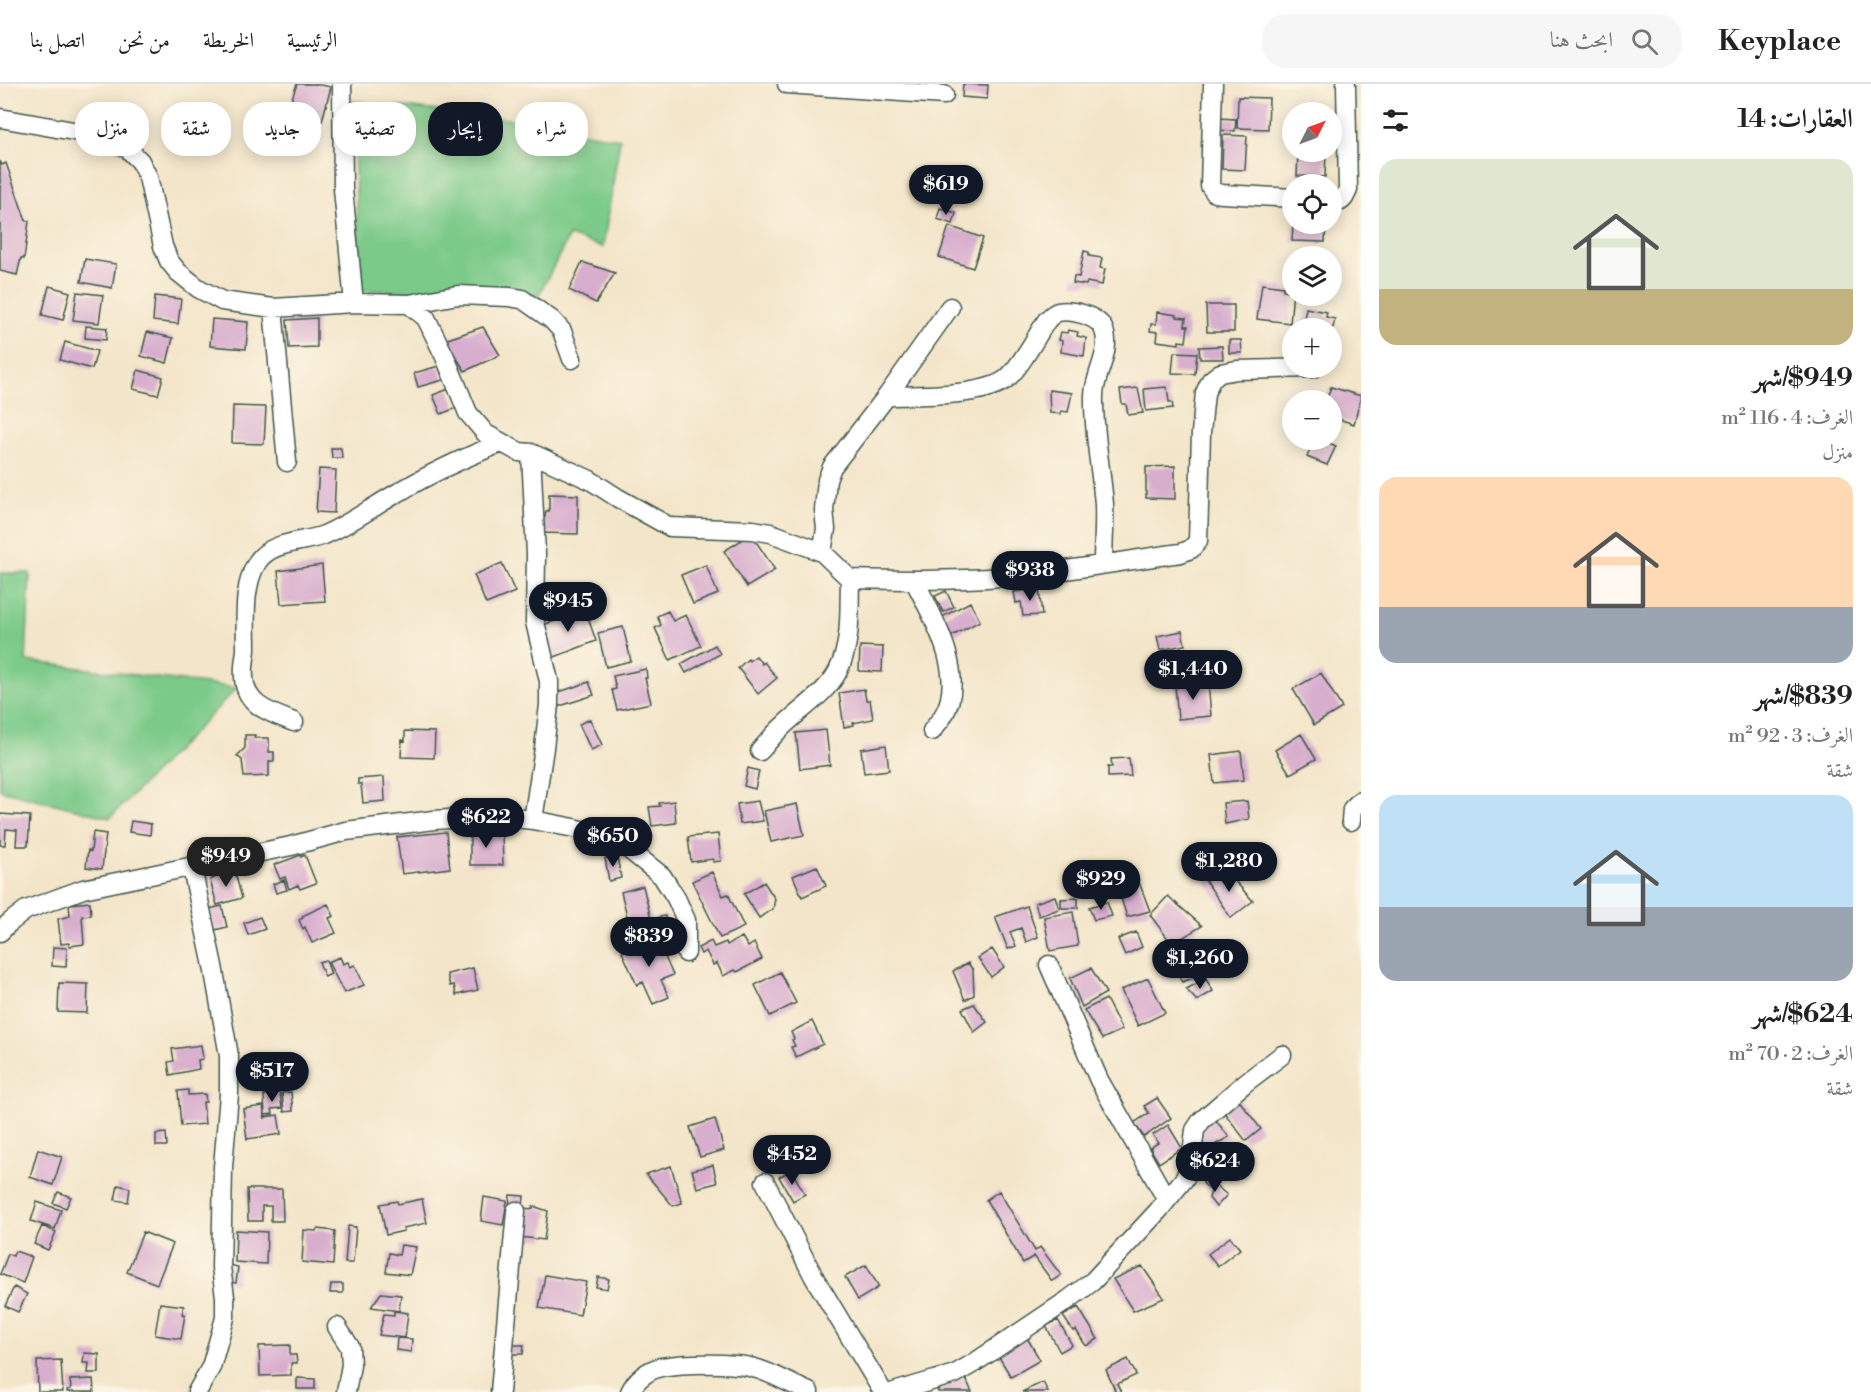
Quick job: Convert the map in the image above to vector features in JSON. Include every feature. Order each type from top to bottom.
[{"type":"street","points":[[342,84],[343,189],[354,303]]},
{"type":"street","points":[[787,84],[944,95]]},
{"type":"street","points":[[1213,84],[1210,186],[1215,193],[1282,197]]},
{"type":"street","points":[[1342,200],[1348,190],[1346,84]]},
{"type":"street","points":[[0,118],[96,135],[128,149],[140,161],[148,177],[169,261],[178,272],[198,288],[222,301],[273,308],[354,303],[409,304],[458,295],[522,299],[552,320],[562,331],[572,359]]},
{"type":"street","points":[[409,304],[426,318],[468,413],[486,434],[519,452],[531,453],[590,480],[669,527],[753,530],[794,540],[822,552],[850,579],[1000,578],[1181,553],[1196,546],[1201,433],[1205,393],[1211,380],[1220,373],[1237,370],[1282,369]]},
{"type":"street","points":[[822,552],[826,530],[824,510],[827,480],[832,467],[887,396],[950,307]]},
{"type":"street","points":[[273,308],[287,462]]},
{"type":"street","points":[[887,396],[941,394],[994,386],[1006,379],[1016,367],[1047,320],[1059,312],[1092,316],[1102,326],[1107,343],[1094,393],[1104,506],[1102,564]]},
{"type":"street","points":[[294,722],[267,711],[249,698],[244,679],[246,613],[250,581],[257,562],[265,552],[315,538],[339,528],[421,479],[501,443]]},
{"type":"street","points":[[531,453],[536,554],[535,622],[549,681],[549,705],[533,820]]},
{"type":"street","points":[[760,751],[780,728],[815,699],[837,673],[845,651],[850,579]]},
{"type":"street","points":[[914,580],[950,658],[950,695],[944,714],[932,731]]},
{"type":"street","points":[[1351,821],[1352,809],[1361,800]]},
{"type":"street","points":[[0,933],[26,910],[83,889],[192,868],[346,831],[465,817],[496,816],[533,820],[611,839],[646,862],[662,876],[686,920],[686,953]]},
{"type":"street","points":[[192,868],[229,1056],[221,1267],[225,1318],[211,1367],[197,1392]]},
{"type":"street","points":[[1049,964],[1099,1080],[1167,1200]]},
{"type":"street","points":[[894,1392],[955,1374],[1093,1281],[1185,1178],[1190,1168],[1195,1130],[1201,1121],[1282,1055]]},
{"type":"street","points":[[765,1182],[814,1277],[884,1392]]},
{"type":"street","points":[[500,1392],[516,1211]]},
{"type":"street","points":[[337,1327],[350,1347],[351,1365],[346,1392]]},
{"type":"street","points":[[630,1392],[634,1383],[642,1376],[659,1367],[734,1363],[770,1373],[809,1392]]},
{"type":"green space","points":[[416,108],[428,110],[428,156],[503,156],[503,118],[515,120],[515,156],[588,156],[588,133],[620,139],[603,247],[569,236],[538,297],[360,290],[354,156],[416,156]]},
{"type":"green space","points":[[0,573],[30,573],[26,661],[237,688],[110,818],[0,790]]},
{"type":"building","points":[[297,84],[331,87],[322,121],[321,102],[291,102]]},
{"type":"building","points":[[963,84],[988,85],[987,99],[962,97]]},
{"type":"building","points":[[1238,97],[1269,98],[1268,129],[1237,128]]},
{"type":"building","points":[[1216,118],[1236,119],[1235,131],[1216,130]]},
{"type":"building","points":[[1223,135],[1247,136],[1245,170],[1222,169]]},
{"type":"building","points":[[0,161],[2,165],[6,163],[26,221],[29,221],[24,259],[21,258],[17,275],[0,271]]},
{"type":"building","points":[[1298,162],[1326,162],[1325,174],[1297,174]]},
{"type":"building","points":[[940,208],[956,213],[953,224],[937,219]]},
{"type":"building","points":[[949,226],[983,238],[973,268],[939,257]]},
{"type":"building","points":[[1292,234],[1325,234],[1325,242],[1292,241]]},
{"type":"building","points":[[1084,251],[1089,252],[1089,256],[1102,258],[1100,268],[1105,269],[1102,285],[1087,282],[1086,285],[1073,283],[1074,276],[1079,277]]},
{"type":"building","points":[[85,259],[116,264],[112,288],[81,282]]},
{"type":"building","points":[[582,262],[615,273],[596,303],[569,290]]},
{"type":"building","points":[[1262,284],[1282,287],[1282,306],[1292,306],[1290,318],[1282,318],[1282,322],[1257,319]]},
{"type":"building","points":[[49,286],[70,292],[63,320],[42,315]]},
{"type":"building","points":[[77,292],[103,295],[99,323],[73,320]]},
{"type":"building","points":[[155,296],[181,299],[178,324],[153,321]]},
{"type":"building","points":[[1206,305],[1234,305],[1234,332],[1207,332]]},
{"type":"building","points":[[1306,308],[1327,312],[1326,317],[1330,318],[1304,318]]},
{"type":"building","points":[[1157,312],[1186,318],[1185,326],[1188,326],[1186,342],[1179,341],[1179,344],[1157,341],[1158,332],[1150,331],[1151,324],[1156,324]]},
{"type":"building","points":[[317,318],[317,347],[289,348],[287,320]]},
{"type":"building","points":[[212,319],[248,322],[246,349],[210,346]]},
{"type":"building","points":[[86,326],[107,328],[106,340],[85,338]]},
{"type":"building","points":[[483,327],[500,355],[465,371],[445,340]]},
{"type":"building","points":[[1068,330],[1078,332],[1077,336],[1086,338],[1084,356],[1061,352],[1062,341],[1059,340],[1061,332],[1067,333]]},
{"type":"building","points":[[147,332],[173,338],[167,363],[141,356]]},
{"type":"building","points":[[1229,340],[1241,340],[1242,353],[1229,353]]},
{"type":"building","points":[[65,342],[97,351],[92,369],[60,360]]},
{"type":"building","points":[[1222,346],[1223,359],[1200,359],[1199,347]]},
{"type":"building","points":[[1174,352],[1197,353],[1195,374],[1172,373]]},
{"type":"building","points":[[439,366],[443,380],[418,387],[414,373]]},
{"type":"building","points":[[138,370],[163,377],[158,395],[133,389]]},
{"type":"building","points":[[1167,387],[1169,402],[1172,402],[1173,408],[1146,411],[1144,389]]},
{"type":"building","points":[[1138,388],[1143,413],[1128,415],[1126,404],[1122,404],[1120,390]]},
{"type":"building","points":[[449,389],[456,408],[441,414],[433,395]]},
{"type":"building","points":[[1049,390],[1072,393],[1068,412],[1050,413]]},
{"type":"building","points":[[1342,390],[1361,396],[1354,424],[1342,420]]},
{"type":"building","points":[[233,406],[266,407],[264,444],[232,443]]},
{"type":"building","points":[[331,448],[341,448],[342,458],[332,458]]},
{"type":"building","points":[[1310,450],[1334,450],[1327,465],[1307,457]]},
{"type":"building","points":[[1175,466],[1175,499],[1146,498],[1146,467]]},
{"type":"building","points":[[319,469],[336,470],[334,513],[316,512]]},
{"type":"building","points":[[549,494],[578,495],[578,534],[540,533],[541,517],[545,517],[546,511],[549,511]]},
{"type":"building","points":[[751,534],[775,570],[747,587],[724,551]]},
{"type":"building","points":[[502,563],[515,592],[486,604],[474,575]]},
{"type":"building","points":[[322,565],[325,601],[281,604],[278,571]]},
{"type":"building","points":[[706,565],[718,594],[693,604],[681,575]]},
{"type":"building","points":[[1039,589],[1042,615],[1023,616],[1021,602],[1016,603],[1014,592]]},
{"type":"building","points":[[946,591],[954,607],[943,612],[935,596]]},
{"type":"building","points":[[970,602],[980,621],[952,636],[942,617]]},
{"type":"building","points":[[585,609],[596,641],[552,658],[541,626]]},
{"type":"building","points":[[668,611],[673,621],[686,615],[701,646],[670,660],[655,628],[661,625],[657,616]]},
{"type":"building","points":[[623,627],[631,661],[606,667],[598,633]]},
{"type":"building","points":[[1182,631],[1185,645],[1160,650],[1157,636]]},
{"type":"building","points":[[715,645],[720,654],[686,673],[681,664]]},
{"type":"building","points":[[860,646],[883,647],[882,672],[859,671]]},
{"type":"building","points":[[756,656],[777,678],[758,694],[738,668],[748,659],[749,661]]},
{"type":"building","points":[[1206,668],[1207,680],[1192,681],[1191,669]]},
{"type":"building","points":[[646,669],[647,678],[645,678],[651,703],[617,710],[612,690],[616,689],[613,676]]},
{"type":"building","points":[[1321,673],[1342,708],[1314,725],[1293,689]]},
{"type":"building","points":[[589,682],[594,695],[557,707],[553,694]]},
{"type":"building","points":[[1208,682],[1211,716],[1178,719],[1175,685]]},
{"type":"building","points":[[864,689],[866,700],[870,700],[873,719],[844,727],[839,693]]},
{"type":"building","points":[[590,719],[602,745],[591,750],[579,724]]},
{"type":"building","points":[[826,730],[830,765],[800,769],[796,733]]},
{"type":"building","points":[[405,731],[435,732],[434,758],[401,757]]},
{"type":"building","points":[[1301,734],[1316,759],[1290,774],[1275,750]]},
{"type":"building","points":[[245,735],[255,735],[254,738],[269,738],[269,752],[274,752],[274,761],[269,761],[269,776],[244,777],[242,760],[237,756],[245,748]]},
{"type":"building","points":[[886,745],[889,770],[864,773],[861,749]]},
{"type":"building","points":[[1241,751],[1244,780],[1214,783],[1211,755]]},
{"type":"building","points":[[1129,758],[1131,776],[1108,777],[1108,767],[1112,767],[1111,759]]},
{"type":"building","points":[[748,768],[759,771],[755,789],[744,786]]},
{"type":"building","points":[[384,777],[385,801],[363,803],[361,784],[358,784],[358,779]]},
{"type":"building","points":[[674,801],[676,823],[652,826],[649,807]]},
{"type":"building","points":[[758,801],[763,821],[740,824],[737,804]]},
{"type":"building","points":[[1247,801],[1249,819],[1225,824],[1223,803]]},
{"type":"building","points":[[797,804],[804,835],[771,842],[764,811]]},
{"type":"building","points":[[0,814],[30,816],[28,846],[16,846],[17,830],[6,829],[5,845],[0,845]]},
{"type":"building","points":[[131,821],[151,824],[150,835],[129,832]]},
{"type":"building","points":[[93,832],[106,834],[102,869],[86,867]]},
{"type":"building","points":[[446,832],[450,868],[402,874],[397,837]]},
{"type":"building","points":[[470,832],[502,832],[503,865],[470,865]]},
{"type":"building","points":[[718,834],[721,861],[713,862],[713,859],[691,862],[688,837]]},
{"type":"building","points":[[301,855],[301,857],[305,855],[316,883],[300,889],[298,885],[289,889],[285,877],[280,879],[274,865]]},
{"type":"building","points":[[617,856],[621,878],[609,881],[605,858]]},
{"type":"building","points":[[817,866],[826,886],[802,897],[793,876]]},
{"type":"building","points":[[1224,869],[1253,901],[1231,918],[1205,880]]},
{"type":"building","points":[[227,872],[228,875],[235,873],[242,898],[217,905],[210,880]]},
{"type":"building","points":[[712,872],[723,896],[728,894],[744,927],[720,938],[692,881]]},
{"type":"building","points":[[1137,877],[1150,911],[1127,917],[1117,886]]},
{"type":"building","points":[[284,880],[287,890],[276,893],[273,884]]},
{"type":"building","points":[[764,882],[775,899],[773,909],[759,918],[744,894]]},
{"type":"building","points":[[643,886],[655,935],[633,940],[621,892]]},
{"type":"building","points":[[1055,896],[1059,909],[1039,916],[1035,903]]},
{"type":"building","points":[[1168,896],[1202,926],[1172,944],[1150,915]]},
{"type":"building","points":[[1078,898],[1078,908],[1061,908],[1061,899]]},
{"type":"building","points":[[90,902],[91,915],[82,916],[84,944],[70,946],[69,943],[61,944],[58,919],[70,916],[69,904]]},
{"type":"building","points":[[1107,902],[1112,916],[1094,920],[1089,907]]},
{"type":"building","points":[[328,904],[334,916],[329,918],[336,933],[312,943],[299,920],[303,918],[302,916]]},
{"type":"building","points":[[222,906],[227,927],[215,930],[209,909]]},
{"type":"building","points":[[1027,906],[1038,937],[1026,942],[1021,928],[1010,932],[1016,946],[1008,949],[995,917]]},
{"type":"building","points":[[1073,912],[1078,946],[1050,951],[1044,917]]},
{"type":"building","points":[[665,916],[668,930],[659,932],[656,918]]},
{"type":"building","points":[[260,917],[265,929],[248,935],[244,923]]},
{"type":"building","points":[[1136,932],[1142,947],[1125,955],[1118,939]]},
{"type":"building","points":[[656,937],[673,975],[661,980],[669,997],[653,1004],[643,982],[637,985],[622,952]]},
{"type":"building","points":[[742,937],[748,947],[754,943],[762,959],[737,972],[735,970],[723,976],[717,963],[713,965],[706,951],[701,954],[698,948],[711,941],[714,947],[726,942],[727,945]]},
{"type":"building","points":[[1190,939],[1210,972],[1182,982],[1165,950]]},
{"type":"building","points":[[53,947],[67,948],[66,967],[52,966]]},
{"type":"building","points":[[992,949],[1004,967],[991,977],[978,958]]},
{"type":"building","points":[[340,957],[343,964],[348,962],[350,967],[355,965],[364,985],[344,993],[328,962]]},
{"type":"building","points":[[326,960],[331,974],[325,977],[319,962]]},
{"type":"building","points":[[968,963],[973,970],[974,995],[965,1000],[953,971]]},
{"type":"building","points":[[473,968],[478,990],[456,995],[454,985],[450,986],[447,974]]},
{"type":"building","points":[[1091,968],[1106,993],[1082,1007],[1070,978]]},
{"type":"building","points":[[780,972],[796,1003],[770,1016],[755,985]]},
{"type":"building","points":[[1148,978],[1165,1013],[1138,1026],[1121,990]]},
{"type":"building","points":[[1206,979],[1213,991],[1197,1001],[1186,989]]},
{"type":"building","points":[[59,983],[88,984],[87,1013],[58,1012]]},
{"type":"building","points":[[1106,999],[1122,1030],[1102,1039],[1084,1010]]},
{"type":"building","points":[[974,1004],[987,1022],[974,1032],[962,1009]]},
{"type":"building","points":[[812,1021],[823,1044],[796,1057],[791,1047],[795,1046],[791,1032]]},
{"type":"building","points":[[201,1045],[203,1059],[198,1060],[199,1069],[170,1075],[168,1062],[174,1061],[172,1049]]},
{"type":"building","points":[[188,1090],[188,1095],[205,1094],[206,1102],[203,1102],[205,1124],[181,1126],[178,1091]]},
{"type":"building","points":[[291,1092],[293,1111],[284,1112],[282,1093]]},
{"type":"building","points":[[280,1093],[282,1108],[272,1109],[273,1114],[265,1115],[264,1095]]},
{"type":"building","points":[[1157,1098],[1171,1118],[1144,1137],[1134,1123],[1149,1113],[1144,1106]]},
{"type":"building","points":[[1238,1099],[1261,1129],[1246,1141],[1223,1111]]},
{"type":"building","points":[[263,1106],[265,1119],[265,1117],[278,1115],[281,1134],[247,1139],[243,1109]]},
{"type":"building","points":[[1214,1118],[1229,1137],[1204,1151],[1200,1127]]},
{"type":"building","points":[[715,1119],[724,1150],[700,1157],[690,1127]]},
{"type":"building","points":[[1168,1125],[1182,1148],[1159,1163],[1150,1148],[1158,1143],[1153,1135]]},
{"type":"building","points":[[166,1133],[167,1146],[156,1146],[156,1134]]},
{"type":"building","points":[[38,1149],[62,1157],[53,1185],[30,1177]]},
{"type":"building","points":[[713,1165],[717,1183],[697,1188],[692,1170]]},
{"type":"building","points":[[671,1166],[682,1203],[673,1206],[646,1174]]},
{"type":"building","points":[[791,1170],[805,1194],[793,1201],[779,1177]]},
{"type":"building","points":[[1206,1177],[1227,1195],[1216,1207],[1209,1198],[1211,1191],[1203,1183]]},
{"type":"building","points":[[118,1185],[130,1188],[128,1202],[115,1200]]},
{"type":"building","points":[[247,1189],[282,1189],[283,1221],[271,1221],[271,1206],[262,1206],[262,1221],[248,1221]]},
{"type":"building","points":[[999,1191],[1035,1251],[1040,1247],[1061,1275],[1052,1281],[1034,1256],[1023,1263],[986,1200]]},
{"type":"building","points":[[58,1192],[71,1197],[66,1208],[53,1203]]},
{"type":"building","points":[[510,1195],[524,1196],[523,1207],[509,1205]]},
{"type":"building","points":[[484,1197],[507,1201],[503,1225],[481,1221]]},
{"type":"building","points":[[422,1199],[427,1223],[403,1228],[404,1231],[386,1235],[380,1204],[397,1201],[398,1204]]},
{"type":"building","points":[[37,1202],[61,1210],[55,1229],[31,1221]]},
{"type":"building","points":[[533,1206],[548,1211],[544,1240],[520,1237],[523,1208],[533,1209]]},
{"type":"building","points":[[42,1226],[56,1232],[48,1250],[34,1244]]},
{"type":"building","points":[[348,1226],[356,1227],[353,1263],[345,1263]]},
{"type":"building","points":[[317,1229],[335,1231],[333,1265],[302,1262],[304,1230],[316,1231]]},
{"type":"building","points":[[236,1230],[267,1232],[266,1264],[235,1262]]},
{"type":"building","points":[[143,1232],[173,1244],[157,1284],[127,1272]]},
{"type":"building","points":[[1230,1237],[1240,1249],[1218,1266],[1208,1254]]},
{"type":"building","points":[[401,1245],[416,1247],[410,1275],[386,1272],[389,1253],[399,1255]]},
{"type":"building","points":[[15,1251],[32,1257],[23,1283],[0,1274],[8,1254],[13,1256]]},
{"type":"building","points":[[229,1265],[238,1267],[236,1283],[226,1282]]},
{"type":"building","points":[[866,1265],[879,1287],[858,1300],[845,1277]]},
{"type":"building","points":[[1142,1266],[1164,1298],[1133,1311],[1113,1279]]},
{"type":"building","points":[[545,1275],[586,1282],[580,1315],[539,1308]]},
{"type":"building","points":[[598,1277],[609,1279],[607,1289],[596,1287]]},
{"type":"building","points":[[331,1284],[343,1284],[343,1293],[330,1293]]},
{"type":"building","points":[[14,1287],[27,1294],[18,1312],[5,1306]]},
{"type":"building","points":[[381,1293],[401,1295],[399,1311],[371,1307]]},
{"type":"building","points":[[160,1303],[184,1306],[181,1339],[155,1335]]},
{"type":"building","points":[[1078,1307],[1098,1339],[1086,1346],[1063,1316]]},
{"type":"building","points":[[394,1311],[408,1313],[405,1338],[379,1335],[384,1314],[394,1315]]},
{"type":"building","points":[[1058,1320],[1072,1345],[1060,1352],[1046,1326]]},
{"type":"building","points":[[1026,1336],[1040,1360],[1011,1377],[996,1352]]},
{"type":"building","points":[[397,1338],[412,1339],[411,1352],[396,1350]]},
{"type":"building","points":[[290,1345],[290,1355],[296,1355],[297,1363],[291,1363],[291,1375],[260,1376],[259,1346]]},
{"type":"building","points":[[508,1345],[524,1345],[523,1354],[508,1354]]},
{"type":"building","points":[[84,1353],[99,1354],[99,1373],[88,1373],[89,1363],[83,1363]]},
{"type":"building","points":[[1128,1359],[1136,1375],[1117,1384],[1121,1392],[1111,1392],[1115,1390],[1106,1370]]},
{"type":"building","points":[[61,1360],[63,1392],[38,1392],[37,1361]]},
{"type":"building","points":[[965,1377],[972,1392],[938,1392],[937,1389]]},
{"type":"building","points":[[297,1378],[315,1379],[315,1389],[297,1389]]},
{"type":"building","points":[[93,1379],[94,1392],[67,1392],[71,1389],[70,1380]]},
{"type":"building","points":[[1043,1382],[1048,1392],[1022,1392]]}]
